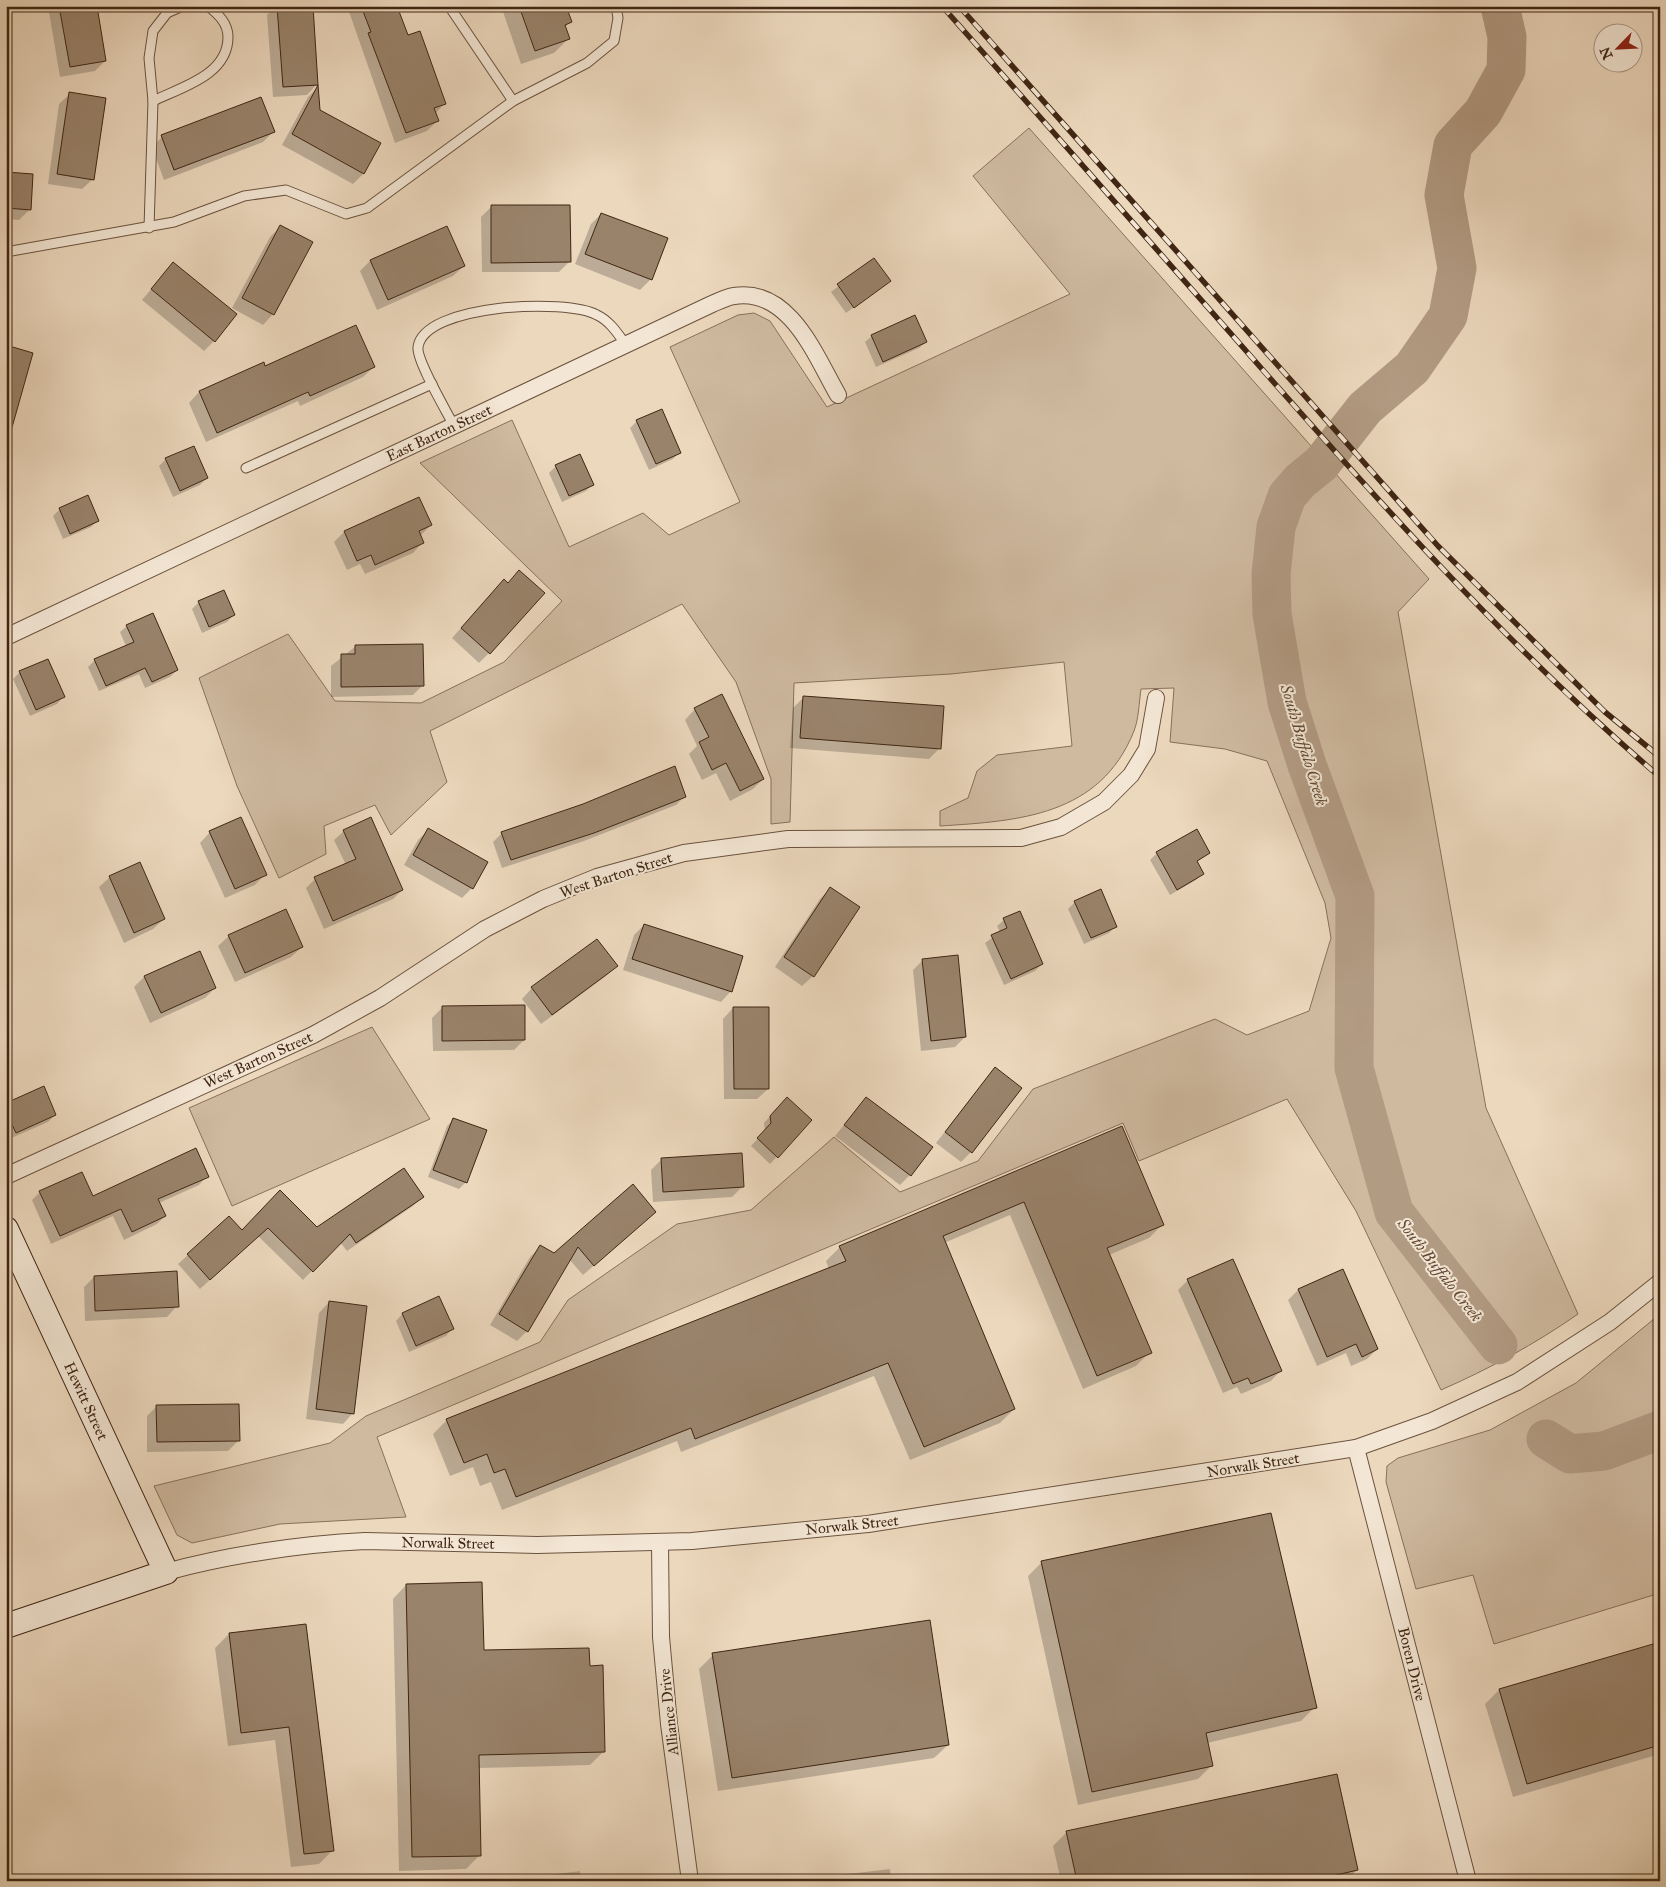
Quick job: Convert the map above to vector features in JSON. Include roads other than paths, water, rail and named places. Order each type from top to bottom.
[{"type":"street","name":"East Barton Street","points":[[6,637],[712,304],[734,296],[753,297],[772,303],[789,316],[808,342],[838,395]]},
{"type":"street","name":"West Barton Street","points":[[6,1176],[328,1027],[380,998],[485,929],[543,899],[597,878],[684,853],[788,839],[1022,838],[1061,827],[1104,802],[1131,775],[1147,748],[1156,698]]},
{"type":"street","name":"Hewitt Street","points":[[6,1230],[166,1572]]},
{"type":"street","name":"Norwalk Street","points":[[6,1626],[191,1565],[328,1542],[660,1543],[868,1524],[1356,1448],[1432,1420],[1516,1382],[1610,1322],[1660,1282]]},
{"type":"street","name":"Boren Drive","points":[[1356,1448],[1468,1881]]},
{"type":"street","name":"Alliance Drive","points":[[660,1543],[661,1637],[669,1724],[690,1881]]},
{"type":"lane","points":[[149,228],[153,101],[149,58],[152,31],[167,13],[183,6]]},
{"type":"lane","points":[[153,101],[196,81],[218,66],[228,49],[228,32],[220,15],[208,6]]},
{"type":"lane","points":[[449,6],[513,101]]},
{"type":"lane","points":[[6,252],[149,228],[174,222],[244,196],[286,190],[346,214],[368,208],[513,101],[587,64],[614,41],[618,18],[616,6]]},
{"type":"lane","points":[[454,426],[420,360],[418,348],[422,337],[437,326],[459,316],[490,308],[570,308],[596,314],[609,324],[626,345]]},
{"type":"lane","points":[[246,468],[432,384]]},
{"type":"waterway","name":"South Buffalo Creek","points":[[1498,1345],[1394,1212],[1354,1068],[1355,896],[1307,765],[1287,702],[1272,614],[1271,574],[1276,527],[1287,496],[1300,481],[1321,464],[1365,408],[1412,368],[1448,316],[1457,268],[1444,195],[1453,145],[1483,112],[1506,70],[1507,37],[1500,6]]},
{"type":"waterway","name":"South Buffalo Creek","points":[[1546,1439],[1570,1454],[1604,1451],[1660,1430]]},
{"type":"railway","points":[[942,6],[1386,508],[1546,674],[1660,777]]},
{"type":"railway","points":[[959,6],[1438,546],[1605,712],[1660,757]]}]
